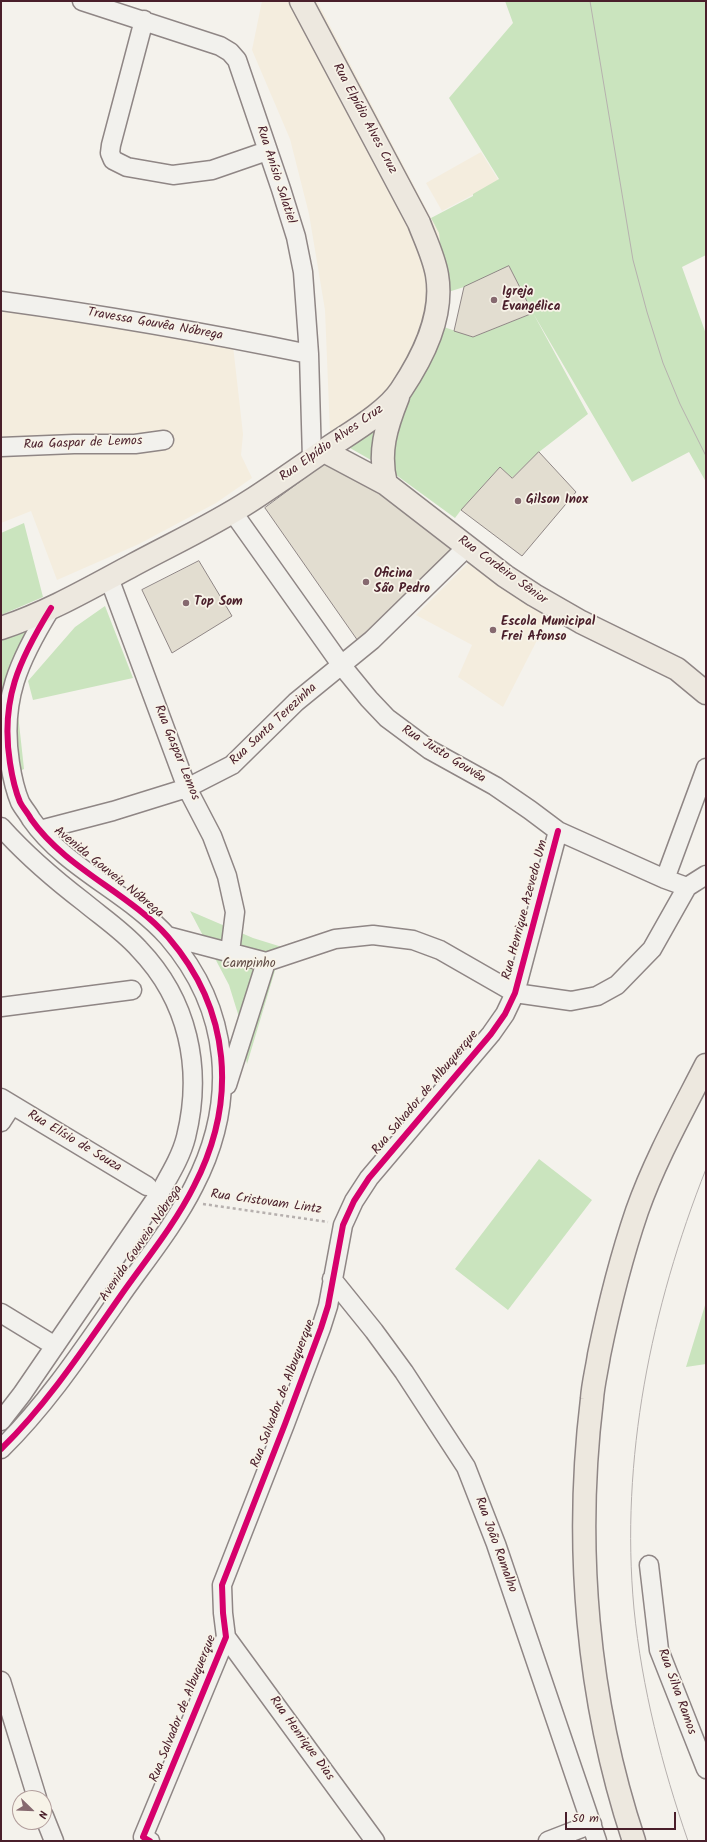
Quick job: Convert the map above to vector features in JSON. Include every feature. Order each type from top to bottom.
[{"type":"main road","name":"Rua Elpídio Alves Cruz","points":[[51,608],[232,512],[363,424],[400,391],[427,345],[436,314],[438,294],[437,275],[430,250],[419,223],[301,1]]},
{"type":"main road","points":[[386,484],[382,468],[384,437],[400,391]]},
{"type":"main road","name":"Rua Cordeiro Sênior","points":[[318,455],[386,484],[505,576],[554,608],[677,670],[706,693]]},
{"type":"main road","points":[[1,628],[51,608]]},
{"type":"main road","points":[[634,1841],[620,1799],[599,1706],[587,1605],[583,1504],[592,1398],[609,1302],[638,1209],[661,1157],[706,1065]]},
{"type":"street","name":"Rua Anísio Salatiel","points":[[82,1],[220,46],[230,52],[237,60],[296,238],[304,280],[318,455]]},
{"type":"street","points":[[144,20],[111,145],[110,153],[113,160],[127,167],[179,174],[212,170],[267,151]]},
{"type":"street","name":"Travessa Gouvêa Nóbrega","points":[[1,301],[112,317],[309,354]]},
{"type":"street","name":"Rua Gaspar de Lemos","points":[[1,447],[74,444],[135,444],[164,440]]},
{"type":"street","name":"Rua Justo Gouvêa","points":[[232,512],[342,666],[382,713],[410,736],[451,763],[495,786],[558,831],[665,879],[687,887]]},
{"type":"street","name":"Rua Santa Terezinha","points":[[40,830],[187,788],[232,765],[296,702],[342,666],[403,612],[467,547]]},
{"type":"street","name":"Rua Gaspar Lemos","points":[[109,578],[187,788],[212,836],[227,876],[235,912],[230,952]]},
{"type":"street","name":"Avenida Gouveia Nóbrega","points":[[1,1449],[45,1401],[186,1202],[209,1153],[222,1101],[222,1065],[217,1030],[207,999],[189,965],[167,936],[141,912],[66,855],[40,830],[21,803],[12,776],[7,747],[6,712],[19,665],[34,635],[51,608]]},
{"type":"street","points":[[665,879],[706,768]]},
{"type":"street","name":"Avenida Gouveia Nóbrega","points":[[1,827],[57,881],[139,948],[159,972],[173,994],[184,1024],[190,1051],[193,1089],[186,1138],[173,1167],[152,1206],[22,1394],[1,1420]]},
{"type":"street","name":"Rua Henrique Azevedo Um","points":[[515,993],[558,831]]},
{"type":"street","points":[[167,936],[266,962],[335,939],[373,935],[413,940],[440,950],[515,993],[570,1001],[597,996],[617,985],[652,949],[687,887],[706,875]]},
{"type":"street","points":[[222,1101],[266,962]]},
{"type":"street","points":[[1,1008],[132,990]]},
{"type":"street","name":"Rua Salvador de Albuquerque","points":[[147,1839],[226,1637],[222,1585],[321,1328],[328,1306],[343,1225],[354,1201],[369,1178],[491,1034],[505,1014],[515,993]]},
{"type":"street","points":[[1,1122],[7,1102]]},
{"type":"street","name":"Rua Elísio de Souza","points":[[7,1102],[147,1186]]},
{"type":"street","name":"Rua João Ramalho","points":[[332,1279],[374,1331],[404,1372],[466,1467],[496,1544],[597,1841]]},
{"type":"street","points":[[1,1313],[55,1346]]},
{"type":"street","name":"Rua Silva Ramos","points":[[649,1565],[659,1650],[706,1769]]},
{"type":"street","name":"Rua Henrique Dias","points":[[226,1637],[375,1841]]},
{"type":"street","points":[[1,1681],[35,1790]]},
{"type":"street","points":[[548,1841],[592,1824]]},
{"type":"street","points":[[50,1830],[54,1841]]},
{"type":"shaded area","points":[[262,1],[317,1],[439,233],[445,293],[399,396],[330,432],[325,310],[309,214],[290,139],[252,50]]},
{"type":"shaded area","points":[[481,152],[499,181],[442,211],[426,183]]},
{"type":"shaded area","points":[[1,293],[231,328],[243,434],[241,455],[252,478],[216,503],[139,544],[57,580],[31,511],[1,523]]},
{"type":"shaded area","name":"Escola Municipal Frei Afonso","points":[[476,555],[556,603],[503,707],[458,677],[472,645],[416,615]]},
{"type":"green space","points":[[505,1],[706,1],[706,255],[682,267],[706,334],[706,482],[689,452],[632,482],[533,313],[509,266],[464,287],[445,293],[439,233],[431,218],[473,196],[473,194],[499,179],[449,98],[513,23]]},
{"type":"green space","points":[[533,313],[588,414],[539,452],[512,478],[500,467],[455,518],[392,472],[336,440],[399,396],[438,325],[473,337]]},
{"type":"green space","points":[[24,523],[43,597],[1,615],[1,533]]},
{"type":"green space","points":[[56,605],[27,666],[17,705],[24,769],[1,780],[1,621]]},
{"type":"green space","points":[[105,606],[133,678],[33,700],[28,681],[75,627]]},
{"type":"green space","name":"Campinho","points":[[190,911],[253,938],[282,947],[247,1064],[238,1014],[229,985]]},
{"type":"green space","points":[[539,1159],[592,1200],[508,1310],[455,1269]]},
{"type":"green space","points":[[706,1302],[706,1364],[686,1367]]},
{"type":"building","name":"Igreja Evangélica","points":[[509,266],[533,313],[473,337],[454,331],[464,287]]},
{"type":"building","name":"Gilson Inox","points":[[539,452],[576,492],[522,556],[461,510],[500,467],[512,478]]},
{"type":"building","name":"Oficina São Pedro","points":[[334,457],[459,541],[358,641],[265,508]]},
{"type":"building","name":"Top Som","points":[[199,561],[232,616],[172,653],[142,590]]},
{"type":"tram line","points":[[590,1],[633,260],[663,363],[680,404],[706,456]]},
{"type":"tram line","points":[[688,1841],[654,1726],[642,1668],[634,1609],[631,1553],[632,1497],[636,1441],[644,1385],[655,1330],[670,1275],[706,1169]]},
{"type":"cycle path","points":[[1,1449],[18,1432],[49,1395],[158,1244],[186,1201],[208,1154],[217,1122],[222,1089],[221,1057],[216,1025],[205,995],[189,965],[168,937],[152,921],[79,866],[45,837],[31,819],[18,797],[10,763],[8,740],[10,700],[21,663],[51,608]]},
{"type":"cycle path","points":[[150,1841],[143,1837],[226,1637],[222,1585],[321,1328],[328,1306],[343,1225],[354,1201],[369,1178],[491,1034],[505,1014],[515,993],[558,831]]},
{"type":"place","name":"Igreja Evangélica","points":[[494,300]]},
{"type":"place","name":"Gilson Inox","points":[[518,501]]},
{"type":"place","name":"Oficina São Pedro","points":[[366,582]]},
{"type":"place","name":"Top Som","points":[[186,603]]},
{"type":"place","name":"Escola Municipal Frei Afonso","points":[[493,630]]}]
